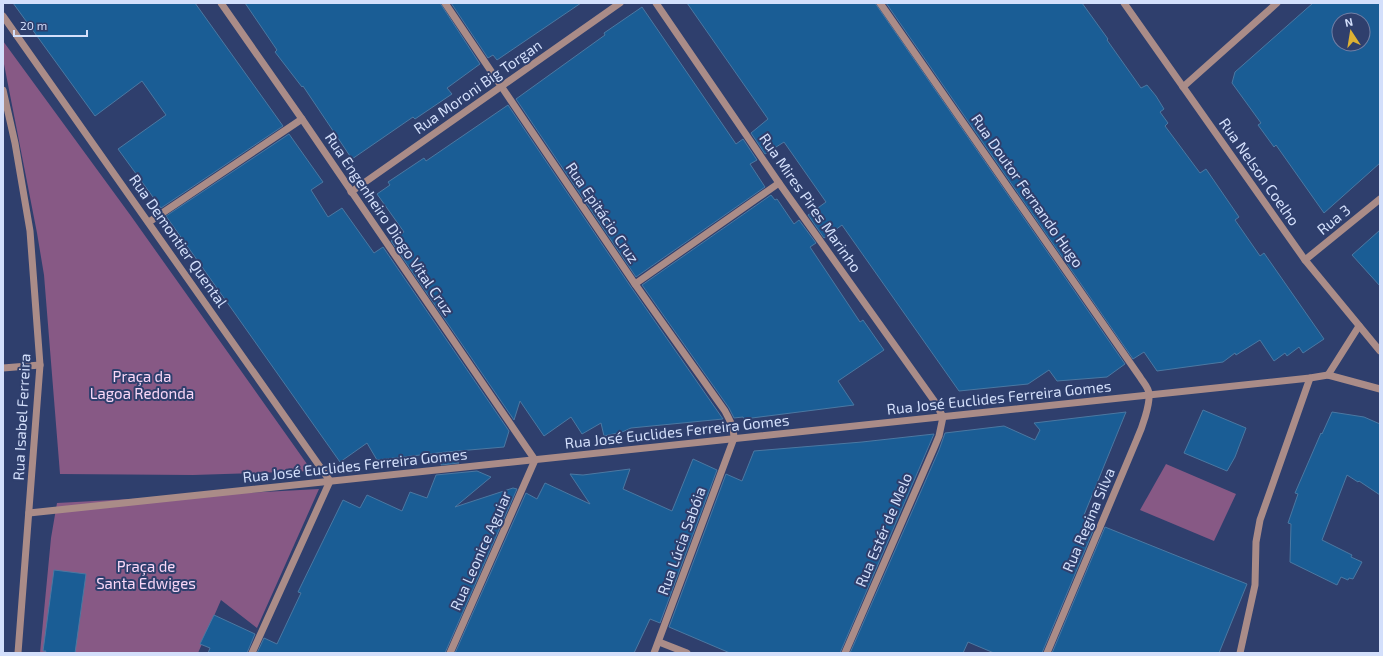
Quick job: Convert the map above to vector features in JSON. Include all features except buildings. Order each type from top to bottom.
[{"type":"street","name":"Rua Engenheiro Diogo Vital Cruz","points":[[221,3],[302,118],[535,460]]},
{"type":"street","name":"Rua Epitácio Cruz","points":[[445,3],[634,284],[725,411],[732,422],[734,438]]},
{"type":"street","name":"Rua Moroni Big Torgan","points":[[351,192],[620,3]]},
{"type":"street","name":"Rua Mires Pires Marinho","points":[[656,3],[779,183],[935,402],[943,417]]},
{"type":"street","name":"Rua Doutor Fernando Hugo","points":[[880,3],[1140,377],[1148,389],[1149,395]]},
{"type":"street","name":"Rua Nelson Coelho","points":[[1124,3],[1305,260],[1380,351]]},
{"type":"street","points":[[1183,87],[1277,3]]},
{"type":"street","name":"Rua Demontier Quental","points":[[3,16],[330,481]]},
{"type":"street","name":"Rua Isabel Ferreira","points":[[3,90],[15,143],[30,231],[40,365],[18,653]]},
{"type":"street","points":[[149,222],[302,118]]},
{"type":"street","points":[[634,284],[779,183]]},
{"type":"street","name":"Rua 3","points":[[1305,260],[1380,199]]},
{"type":"street","points":[[1359,326],[1328,375],[1380,389]]},
{"type":"street","points":[[3,368],[40,365]]},
{"type":"street","name":"Rua José Euclides Ferreira Gomes","points":[[29,513],[1328,375]]},
{"type":"street","points":[[1240,653],[1255,585],[1256,542],[1260,520],[1310,378]]},
{"type":"street","name":"Rua Regina Silva","points":[[1047,653],[1138,438],[1144,422],[1149,395]]},
{"type":"street","name":"Rua Estér de Melo","points":[[845,653],[939,436],[943,417]]},
{"type":"street","name":"Rua Lúcia Sabóia","points":[[654,653],[734,438]]},
{"type":"street","name":"Rua Leonice Aguiar","points":[[450,653],[535,460]]},
{"type":"street","points":[[252,653],[330,481]]},
{"type":"street","points":[[659,642],[687,653]]},
{"type":"green space","name":"Praça da Lagoa Redonda","points":[[3,41],[131,216],[312,471],[193,475],[60,474],[44,275],[3,59]]},
{"type":"green space","points":[[1166,464],[1236,494],[1214,541],[1140,510]]},
{"type":"green space","name":"Praça de Santa Edwiges","points":[[319,489],[257,628],[221,600],[198,653],[40,653],[51,538],[57,503]]}]
